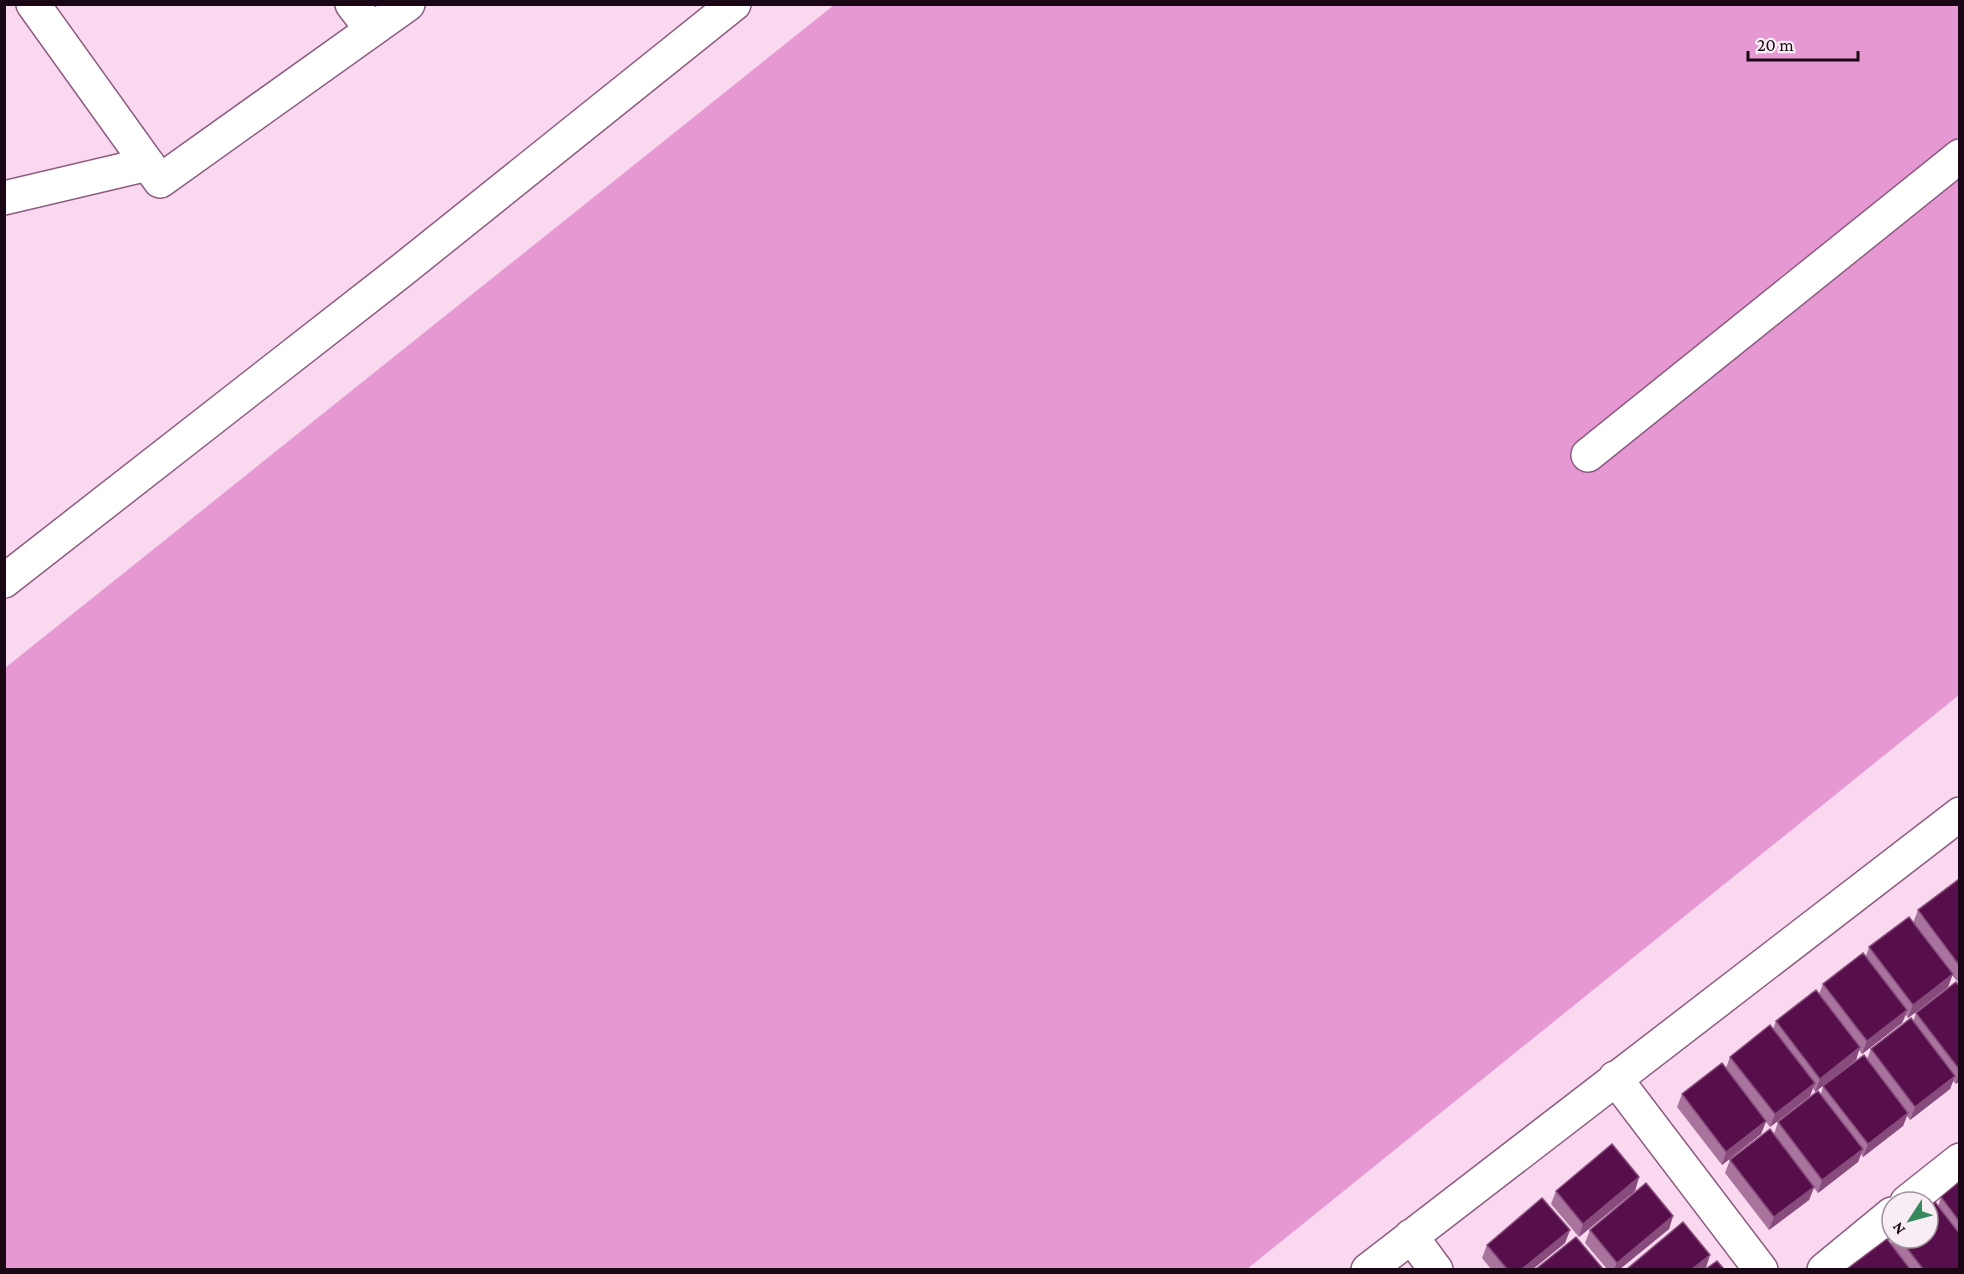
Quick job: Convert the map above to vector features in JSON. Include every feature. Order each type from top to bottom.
[{"type":"street","points":[[33,4],[160,181],[408,4]]},
{"type":"street","points":[[352,4],[372,30]]},
{"type":"street","points":[[4,581],[401,271],[734,4]]},
{"type":"street","points":[[1588,455],[1959,156]]},
{"type":"street","points":[[4,198],[148,164]]},
{"type":"street","points":[[1368,1269],[1959,814]]},
{"type":"street","points":[[1615,1078],[1761,1269]]},
{"type":"street","points":[[1922,1190],[1959,1160]]},
{"type":"street","points":[[1824,1269],[1880,1224]]},
{"type":"street","points":[[1411,1236],[1436,1269]]},
{"type":"shaded area","points":[[834,5],[1959,5],[1959,695],[1247,1269],[5,1270],[5,668]]},
{"type":"building","points":[[1958,880],[1959,882],[1959,965],[1918,910]]},
{"type":"building","points":[[1909,917],[1953,974],[1913,1005],[1869,947]]},
{"type":"building","points":[[1863,953],[1907,1010],[1867,1041],[1823,984]]},
{"type":"building","points":[[1956,982],[1959,986],[1959,1069],[1916,1013]]},
{"type":"building","points":[[1816,990],[1860,1047],[1820,1079],[1776,1021]]},
{"type":"building","points":[[1911,1018],[1955,1076],[1915,1107],[1871,1049]]},
{"type":"building","points":[[1770,1025],[1815,1083],[1775,1114],[1730,1057]]},
{"type":"building","points":[[1864,1055],[1908,1113],[1868,1144],[1823,1086]]},
{"type":"building","points":[[1722,1063],[1766,1121],[1726,1152],[1682,1094]]},
{"type":"building","points":[[1818,1091],[1863,1149],[1822,1180],[1778,1122]]},
{"type":"building","points":[[1770,1129],[1814,1187],[1774,1217],[1730,1160]]},
{"type":"building","points":[[1612,1144],[1639,1177],[1583,1224],[1556,1191]]},
{"type":"building","points":[[1959,1182],[1959,1221],[1941,1197]]},
{"type":"building","points":[[1646,1183],[1673,1216],[1617,1263],[1590,1230]]},
{"type":"building","points":[[1542,1198],[1570,1230],[1522,1269],[1507,1269],[1487,1245]]},
{"type":"building","points":[[1940,1208],[1959,1233],[1959,1269],[1923,1269],[1908,1250],[1940,1250]]},
{"type":"building","points":[[1683,1222],[1710,1255],[1692,1269],[1627,1269]]},
{"type":"building","points":[[1576,1237],[1603,1269],[1536,1269]]},
{"type":"building","points":[[1880,1244],[1880,1250],[1895,1250],[1910,1269],[1847,1269]]},
{"type":"building","points":[[1717,1261],[1724,1269],[1706,1269]]}]
